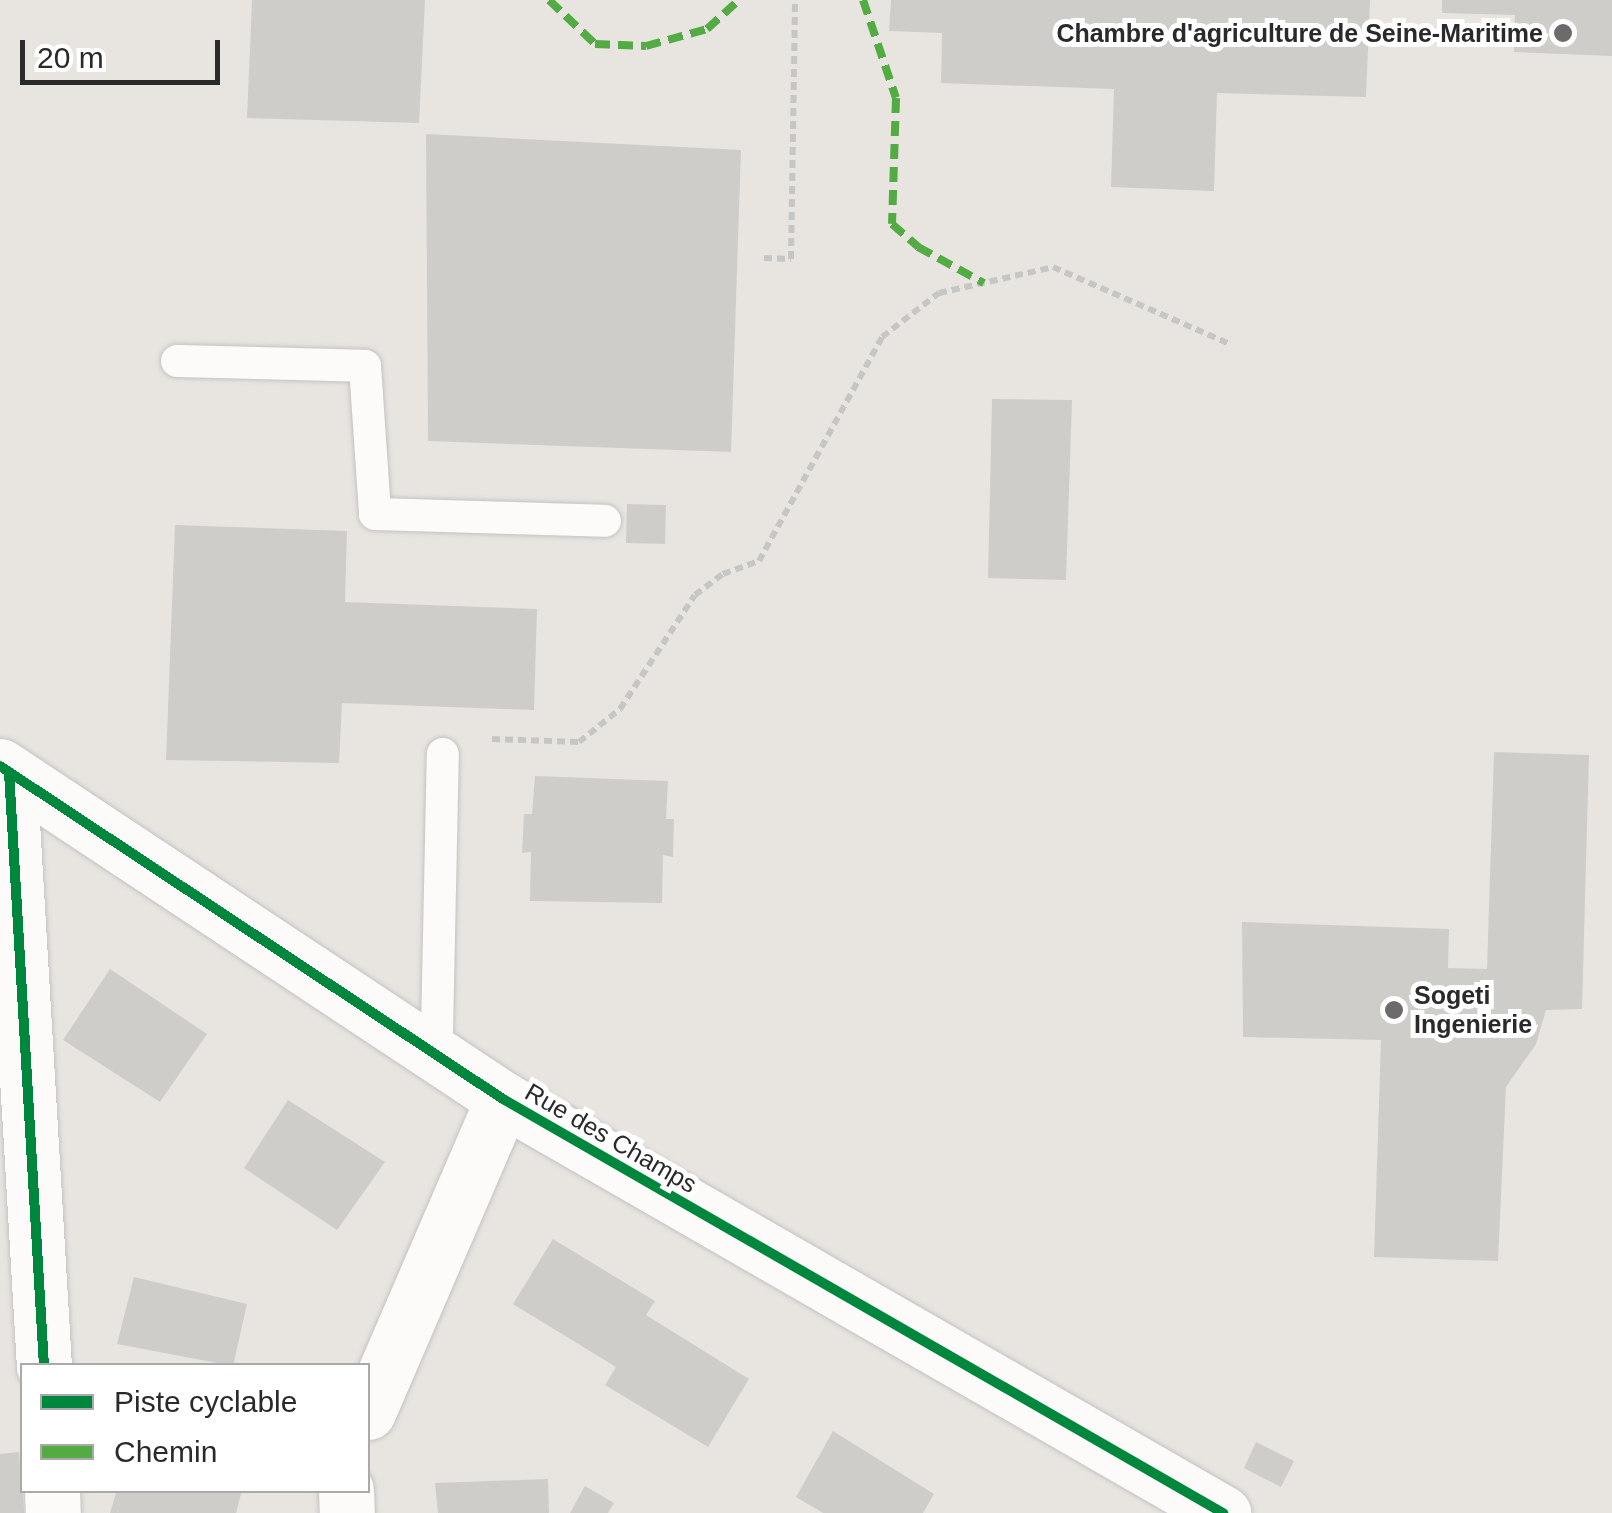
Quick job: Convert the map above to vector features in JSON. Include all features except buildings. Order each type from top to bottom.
[{"type":"street","name":"Rue des Champs","points":[[4,769],[503,1099],[1222,1513]]},
{"type":"street","points":[[4,769],[44,1363]]},
{"type":"street","points":[[370,1407],[503,1099]]},
{"type":"lane","points":[[177,361],[366,366],[375,514],[606,520]]},
{"type":"lane","points":[[424,1046],[437,1031],[443,754]]},
{"type":"path","points":[[764,258],[791,259],[794,0]]},
{"type":"path","points":[[443,754],[444,736],[579,742],[620,709],[695,594],[723,574],[759,561],[882,337],[939,293],[1053,267],[1228,343]]},
{"type":"marked path","points":[[549,0],[595,44],[646,46],[707,29],[739,0]]},
{"type":"marked path","points":[[863,0],[896,98],[892,224],[918,247],[984,283]]},
{"type":"cycle path","points":[[0,766],[503,1099],[1223,1513]]},
{"type":"cycle path","points":[[9,772],[44,1363]]},
{"type":"place","name":"Chambre d'agriculture de Seine-Maritime","points":[[1563,33]]},
{"type":"place","name":"Sogeti Ingenierie","points":[[1394,1010]]}]
